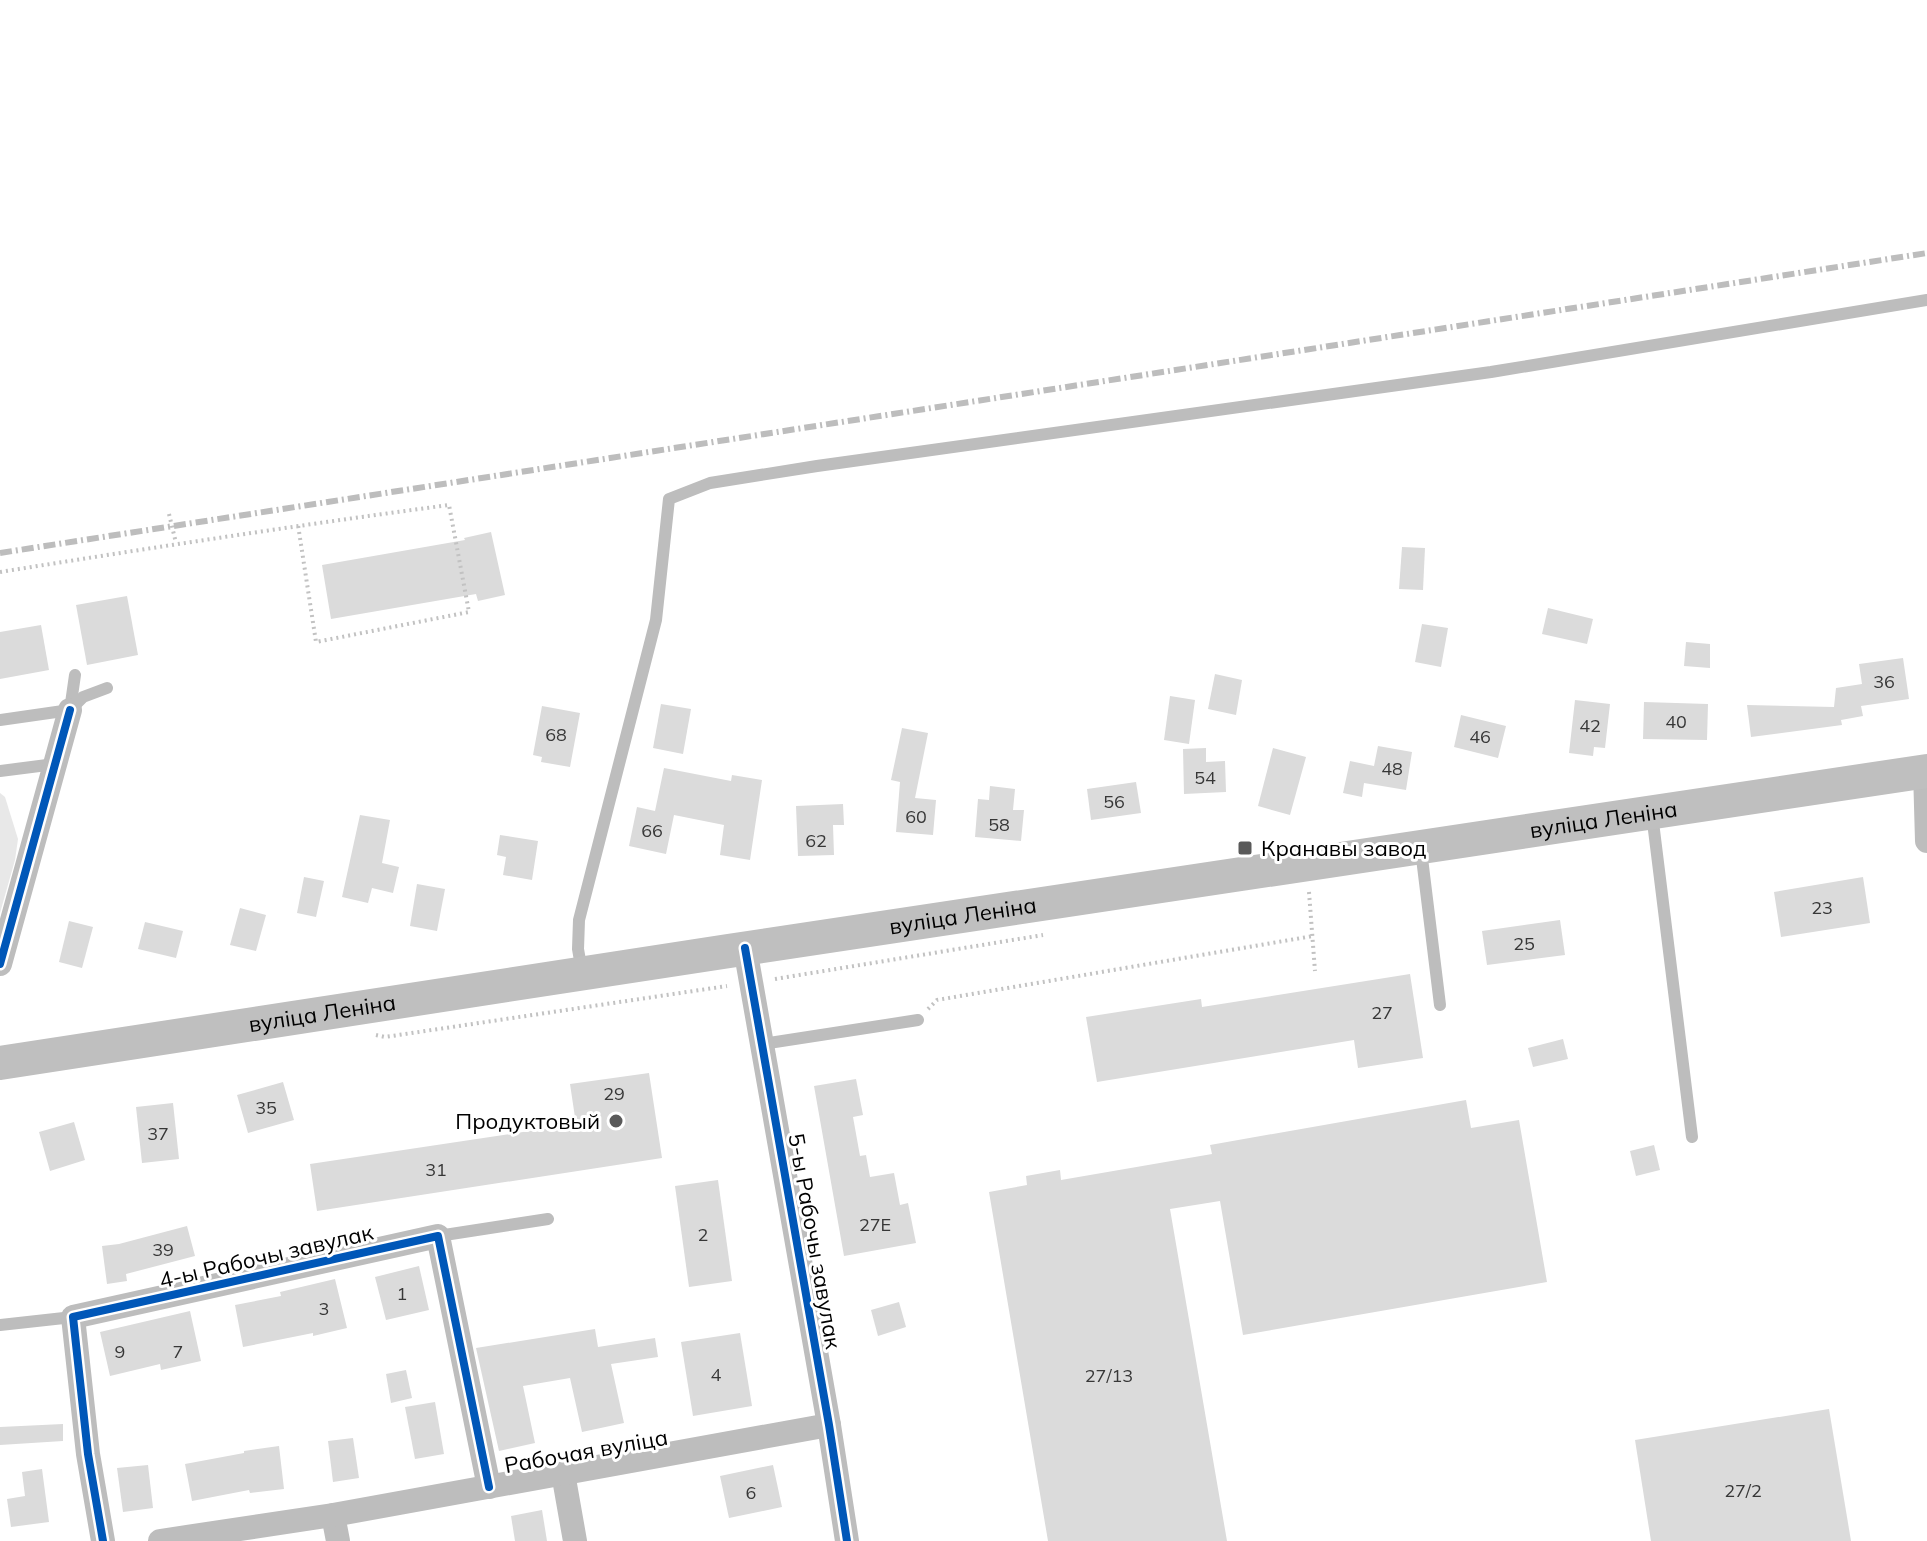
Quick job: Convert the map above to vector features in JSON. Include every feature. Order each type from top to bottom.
[{"type":"main road","name":"вуліца Леніна","points":[[0,1063],[582,972],[1926,771]]},
{"type":"street","points":[[0,964],[70,710]]},
{"type":"street","points":[[1926,771],[1927,841]]},
{"type":"street","name":"5-ы Рабочы завулак","points":[[745,948],[847,1541]]},
{"type":"street","points":[[438,1236],[489,1487]]},
{"type":"street","name":"4-ы Рабочы завулак","points":[[73,1317],[438,1236]]},
{"type":"street","points":[[73,1317],[88,1454],[103,1541]]},
{"type":"street","name":"Рабочая вуліца","points":[[160,1541],[333,1515],[829,1425]]},
{"type":"street","points":[[563,1473],[575,1541]]},
{"type":"street","points":[[333,1515],[338,1541]]},
{"type":"lane","points":[[582,972],[578,949],[579,920],[656,620],[669,499],[710,483],[801,468],[1491,372],[1927,300]]},
{"type":"lane","points":[[70,710],[75,675]]},
{"type":"lane","points":[[0,720],[70,710],[83,697],[107,688]]},
{"type":"lane","points":[[0,771],[55,764]]},
{"type":"lane","points":[[1651,811],[1692,1137]]},
{"type":"lane","points":[[1420,846],[1440,1005]]},
{"type":"lane","points":[[762,1044],[918,1020]]},
{"type":"lane","points":[[438,1236],[548,1219]]},
{"type":"lane","points":[[0,1325],[73,1317]]},
{"type":"path","points":[[0,572],[176,543],[298,525],[449,505],[469,612],[316,642],[298,525]]},
{"type":"path","points":[[169,514],[176,543]]},
{"type":"path","points":[[1309,892],[1315,971]]},
{"type":"path","points":[[751,982],[1042,935]]},
{"type":"path","points":[[918,1020],[937,1000],[1313,936]]},
{"type":"shaded area","points":[[0,793],[5,797],[18,839],[0,913]]},
{"type":"building","points":[[491,532],[505,595],[478,601],[476,594],[331,619],[322,565],[465,540]]},
{"type":"building","points":[[1402,547],[1425,548],[1423,590],[1399,589]]},
{"type":"building","points":[[127,596],[138,655],[87,665],[76,605]]},
{"type":"building","points":[[1548,608],[1593,619],[1587,644],[1542,634]]},
{"type":"building","points":[[1422,624],[1448,628],[1441,667],[1415,662]]},
{"type":"building","points":[[41,625],[49,670],[0,679],[0,632]]},
{"type":"building","points":[[1686,642],[1710,644],[1710,668],[1684,666]]},
{"type":"building","points":[[1903,658],[1909,699],[1861,706],[1863,716],[1841,720],[1842,725],[1751,737],[1747,705],[1834,707],[1836,688],[1862,684],[1859,664]]},
{"type":"building","points":[[1215,674],[1242,680],[1236,715],[1208,709]]},
{"type":"building","points":[[1170,696],[1195,700],[1189,744],[1164,740]]},
{"type":"building","points":[[1575,700],[1610,704],[1605,748],[1594,747],[1593,756],[1569,753]]},
{"type":"building","points":[[1644,702],[1708,704],[1707,740],[1643,739]]},
{"type":"building","points":[[661,704],[691,709],[683,754],[653,748]]},
{"type":"building","points":[[542,706],[580,713],[570,767],[541,762],[542,757],[533,755]]},
{"type":"building","points":[[1461,715],[1506,726],[1498,758],[1454,747]]},
{"type":"building","points":[[902,728],[928,733],[915,798],[936,800],[933,835],[896,832],[900,782],[891,780]]},
{"type":"building","points":[[1378,746],[1412,752],[1406,790],[1364,783],[1362,797],[1343,793],[1350,761],[1374,766]]},
{"type":"building","points":[[1206,748],[1206,762],[1225,761],[1226,792],[1184,794],[1183,749]]},
{"type":"building","points":[[1273,748],[1306,757],[1290,815],[1258,806]]},
{"type":"building","points":[[664,768],[731,781],[732,775],[762,780],[750,860],[720,855],[724,825],[674,815],[666,854],[629,846],[637,807],[655,811]]},
{"type":"building","points":[[1136,782],[1141,813],[1091,820],[1087,789]]},
{"type":"building","points":[[990,786],[1015,789],[1013,810],[1024,810],[1021,841],[975,837],[978,799],[989,800]]},
{"type":"building","points":[[843,804],[844,825],[833,825],[834,855],[798,856],[796,806]]},
{"type":"building","points":[[360,815],[390,820],[382,863],[399,867],[393,893],[372,888],[368,903],[342,897]]},
{"type":"building","points":[[500,835],[538,841],[532,880],[503,875],[506,857],[497,855]]},
{"type":"building","points":[[304,877],[324,881],[316,917],[297,913]]},
{"type":"building","points":[[1863,877],[1870,923],[1781,937],[1774,892]]},
{"type":"building","points":[[417,884],[445,889],[437,931],[410,926]]},
{"type":"building","points":[[240,908],[266,915],[256,951],[230,945]]},
{"type":"building","points":[[1560,920],[1565,955],[1487,965],[1482,931]]},
{"type":"building","points":[[69,921],[93,927],[82,968],[59,962]]},
{"type":"building","points":[[145,922],[183,931],[176,958],[138,949]]},
{"type":"building","points":[[1410,974],[1423,1058],[1358,1068],[1354,1040],[1097,1082],[1086,1017],[1201,999],[1202,1007]]},
{"type":"building","points":[[1563,1039],[1568,1059],[1533,1067],[1528,1048]]},
{"type":"building","points":[[649,1073],[662,1158],[317,1211],[310,1164],[576,1124],[570,1084]]},
{"type":"building","points":[[856,1079],[863,1115],[853,1117],[860,1156],[866,1155],[870,1177],[894,1173],[900,1205],[908,1203],[916,1243],[844,1256],[814,1086]]},
{"type":"building","points":[[283,1082],[294,1120],[248,1133],[237,1095]]},
{"type":"building","points":[[1466,1100],[1471,1128],[1519,1120],[1547,1282],[1243,1335],[1220,1201],[1170,1209],[1227,1541],[1048,1541],[989,1192],[1027,1185],[1026,1176],[1060,1170],[1061,1180],[1212,1154],[1210,1145]]},
{"type":"building","points":[[173,1103],[179,1159],[142,1163],[136,1107]]},
{"type":"building","points":[[74,1122],[85,1160],[50,1171],[39,1132]]},
{"type":"building","points":[[1654,1145],[1660,1170],[1636,1176],[1630,1151]]},
{"type":"building","points":[[718,1180],[732,1281],[689,1287],[675,1186]]},
{"type":"building","points":[[187,1226],[195,1256],[126,1274],[127,1281],[107,1284],[102,1246]]},
{"type":"building","points":[[419,1266],[429,1310],[386,1320],[375,1277]]},
{"type":"building","points":[[335,1279],[347,1328],[243,1347],[235,1305],[281,1296],[280,1292]]},
{"type":"building","points":[[899,1302],[906,1327],[878,1336],[871,1310]]},
{"type":"building","points":[[190,1311],[201,1361],[161,1370],[160,1364],[110,1376],[100,1332]]},
{"type":"building","points":[[595,1329],[598,1347],[655,1338],[658,1357],[611,1364],[624,1423],[582,1432],[570,1378],[523,1386],[535,1443],[499,1451],[476,1348]]},
{"type":"building","points":[[740,1333],[752,1406],[693,1416],[681,1342]]},
{"type":"building","points":[[406,1370],[412,1398],[391,1403],[386,1374]]},
{"type":"building","points":[[435,1402],[444,1454],[415,1459],[405,1407]]},
{"type":"building","points":[[1829,1409],[1851,1541],[1651,1541],[1635,1440]]},
{"type":"building","points":[[63,1424],[63,1441],[0,1445],[0,1427]]},
{"type":"building","points":[[353,1438],[359,1478],[333,1482],[328,1441]]},
{"type":"building","points":[[279,1446],[284,1489],[250,1493],[249,1490],[192,1501],[185,1464]]},
{"type":"building","points":[[148,1465],[153,1508],[123,1512],[117,1468]]},
{"type":"building","points":[[773,1465],[782,1507],[729,1518],[720,1476]]},
{"type":"building","points":[[42,1469],[49,1522],[11,1527],[7,1499],[25,1496],[22,1472]]},
{"type":"building","points":[[542,1510],[547,1541],[515,1541],[511,1516]]},
{"type":"railway","points":[[0,553],[1927,253]]},
{"type":"cycle path","points":[[0,964],[70,710]]},
{"type":"cycle path","points":[[745,948],[847,1541]]},
{"type":"cycle path","points":[[103,1541],[88,1454],[73,1317],[438,1236],[489,1487]]},
{"type":"place","name":"Кранавы завод","points":[[1245,848]]},
{"type":"place","name":"Продуктовый","points":[[616,1121]]}]
